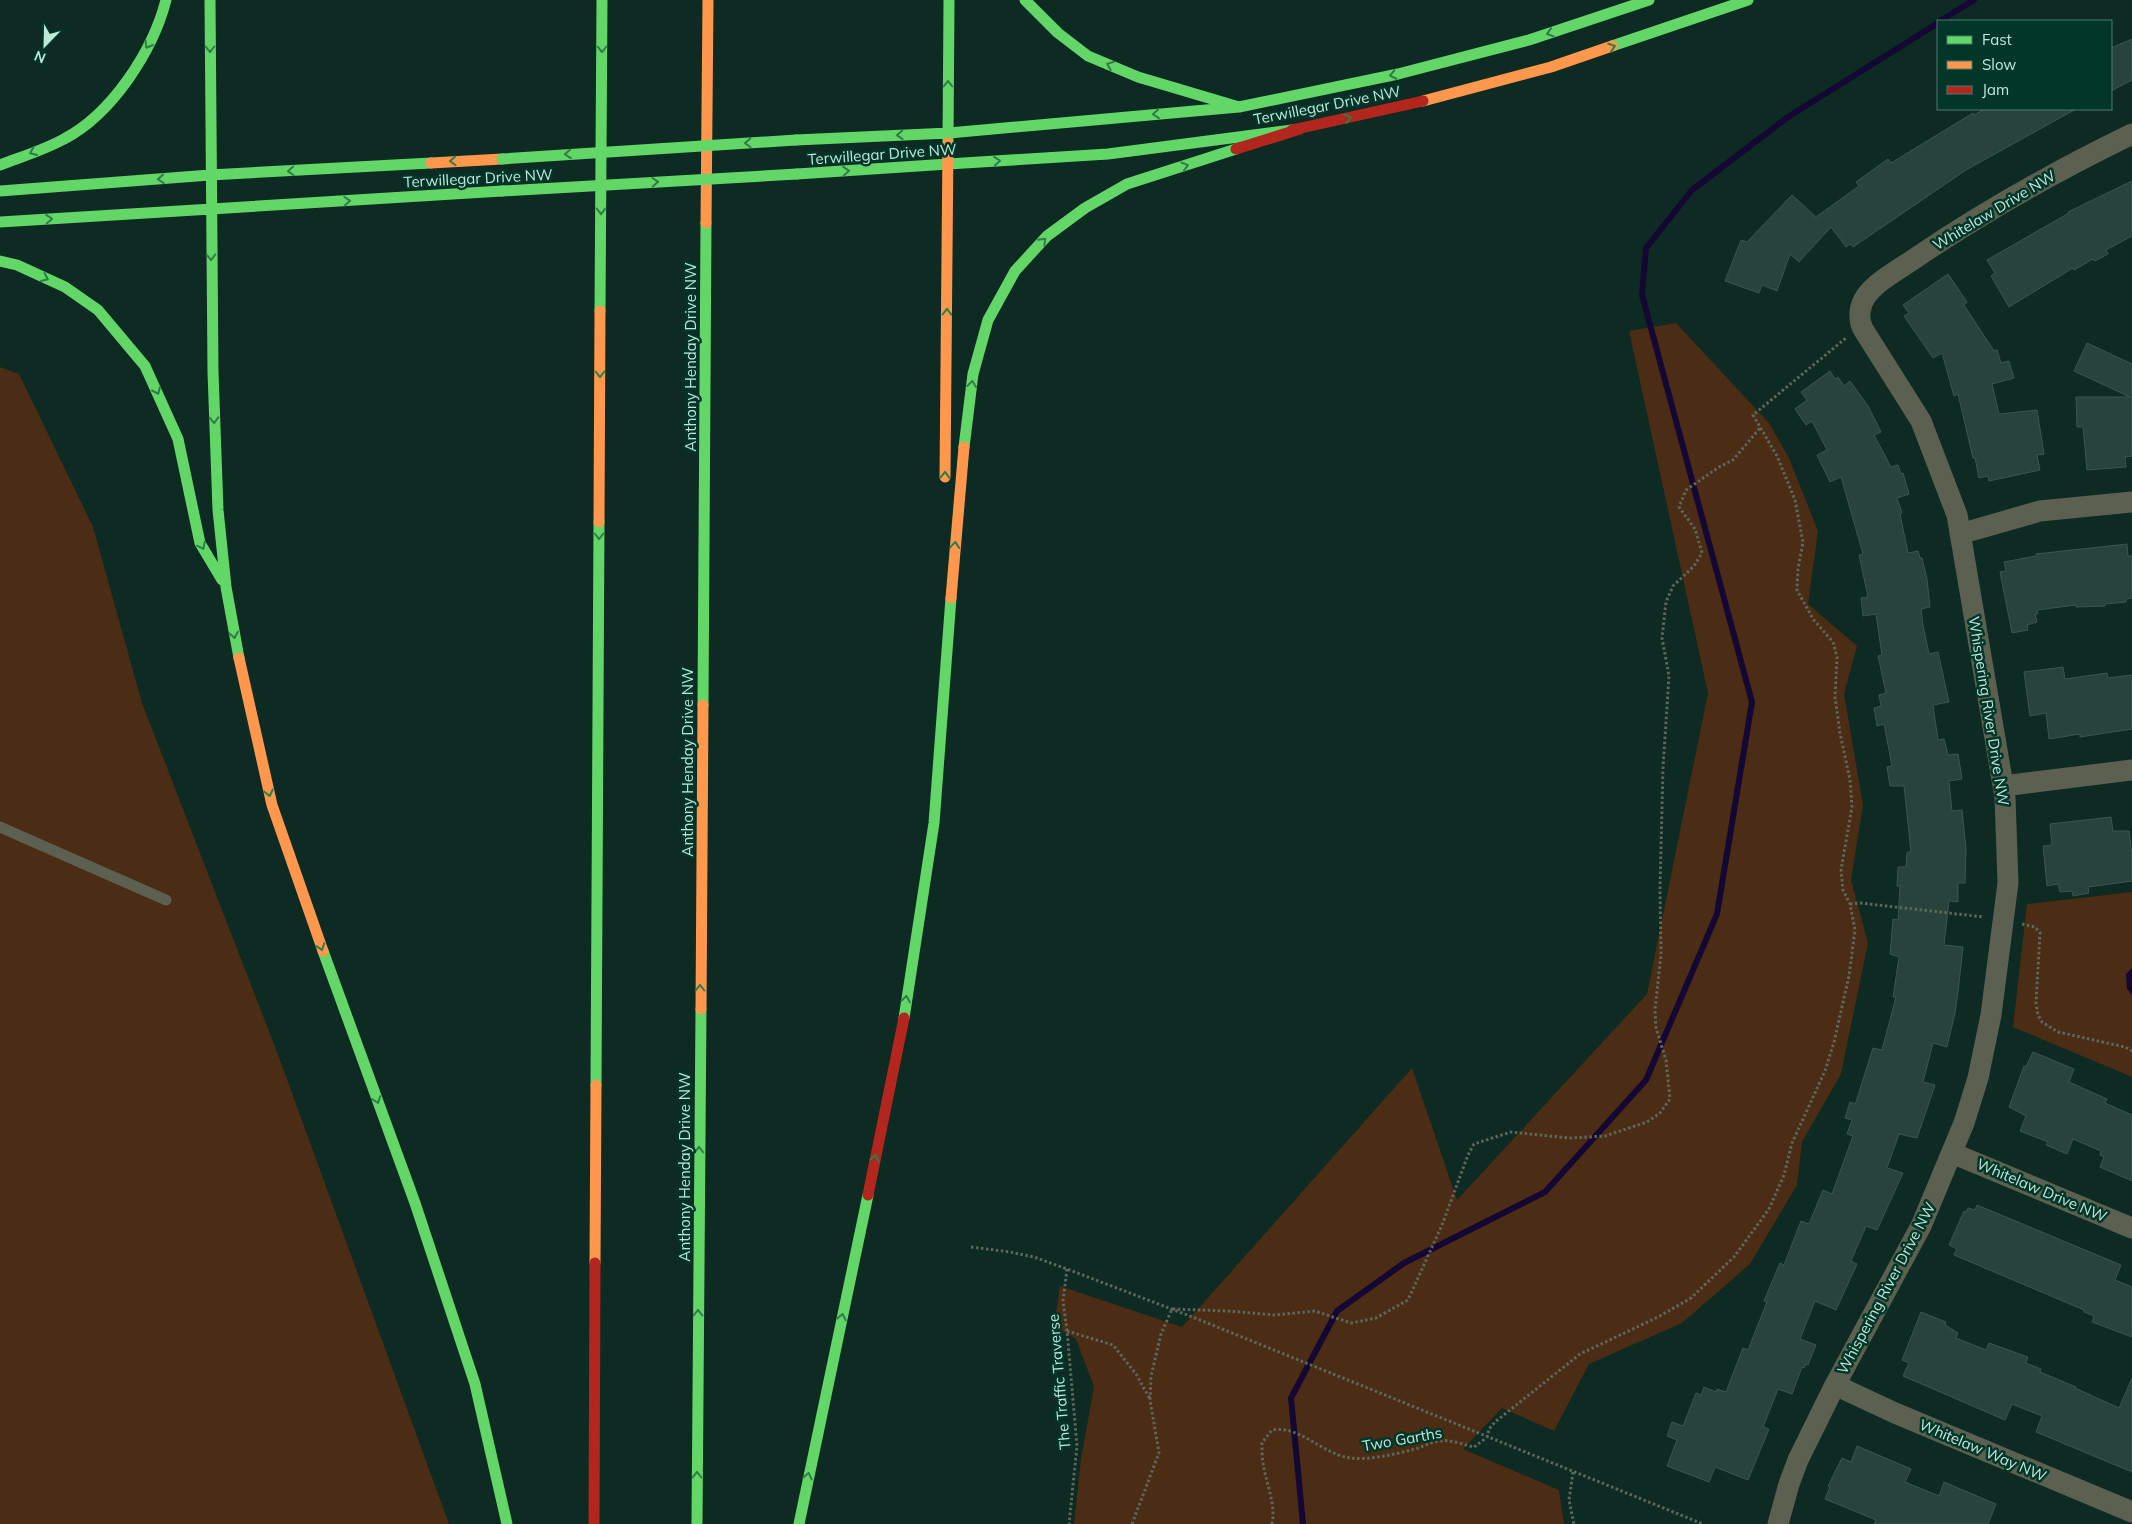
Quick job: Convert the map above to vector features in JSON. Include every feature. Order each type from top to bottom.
[{"type":"main road","points":[[0,165],[66,139],[102,112],[133,72],[160,23],[166,0]]},
{"type":"main road","points":[[210,0],[213,372],[218,510],[226,587],[242,675],[272,805],[303,898],[415,1203],[475,1384],[507,1524]]},
{"type":"main road","points":[[594,1524],[602,0]]},
{"type":"main road","name":"Anthony Henday Drive NW","points":[[697,1524],[708,0]]},
{"type":"main road","points":[[945,492],[949,0]]},
{"type":"main road","points":[[1025,0],[1058,33],[1088,56],[1138,77],[1239,107]]},
{"type":"main road","name":"Terwillegar Drive NW","points":[[0,191],[210,175],[796,140],[948,133],[1239,107],[1398,74],[1529,40],[1649,0]]},
{"type":"main road","name":"Terwillegar Drive NW","points":[[0,222],[1108,154],[1300,129],[1410,104],[1551,67],[1748,0]]},
{"type":"main road","points":[[799,1524],[901,1034],[934,823],[943,681],[964,448],[973,374],[988,320],[1015,271],[1047,236],[1085,208],[1127,184],[1300,129]]},
{"type":"main road","points":[[0,261],[17,265],[65,287],[98,310],[146,366],[178,439],[200,543],[226,587]]},
{"type":"main road","points":[[943,681],[945,532]]},
{"type":"street","name":"Whitelaw Drive NW","points":[[1860,322],[1864,298],[1875,286],[1956,231],[2073,163],[2132,134]]},
{"type":"street","name":"Whispering River Drive NW","points":[[1778,1524],[1789,1484],[1835,1385],[1921,1226],[1964,1123],[1980,1069],[1991,1015],[2008,883],[2003,786],[1957,515],[1921,421],[1860,322]]},
{"type":"street","points":[[1960,534],[2040,511],[2132,502]]},
{"type":"street","points":[[2003,786],[2132,770]]},
{"type":"street","name":"Whitelaw Drive NW","points":[[1952,1153],[2132,1228]]},
{"type":"street","name":"Whitelaw Way NW","points":[[1835,1385],[1894,1413],[2132,1512]]},
{"type":"lane","points":[[0,827],[166,900]]},
{"type":"path","points":[[1487,1438],[1495,1422],[1580,1354],[1658,1317],[1691,1298],[1734,1257],[1769,1209],[1784,1175],[1792,1143],[1825,1071],[1834,1042],[1854,953],[1855,930],[1850,904],[1843,890],[1841,870],[1852,807],[1850,780],[1835,697],[1837,657],[1833,642],[1813,619],[1797,590],[1798,569],[1804,542],[1795,500],[1777,456],[1753,415],[1838,345],[1860,322]]},
{"type":"path","points":[[1172,1309],[1228,1310],[1276,1315],[1315,1311],[1351,1323],[1376,1318],[1408,1300],[1421,1276],[1474,1144],[1511,1132],[1570,1138],[1605,1136],[1647,1122],[1660,1113],[1670,1099],[1666,1060],[1656,1028],[1655,1010],[1661,954],[1660,889],[1663,768],[1669,676],[1662,638],[1666,602],[1673,586],[1694,566],[1702,553],[1696,528],[1679,507],[1686,490],[1718,467],[1733,460],[1760,428]]},
{"type":"path","points":[[1850,904],[1860,903],[2004,920],[2035,927],[2040,933],[2036,1003],[2038,1015],[2042,1022],[2058,1032],[2125,1047],[2132,1051]]},
{"type":"path","points":[[971,1247],[989,1248],[1026,1255],[1067,1269],[1172,1309],[1703,1524]]},
{"type":"path","name":"The Traffic Traverse","points":[[1067,1269],[1062,1301],[1067,1331],[1078,1446],[1069,1524]]},
{"type":"path","points":[[1132,1524],[1159,1453],[1150,1400],[1151,1376],[1161,1334],[1172,1309]]},
{"type":"path","points":[[1067,1331],[1113,1345],[1136,1374],[1150,1400]]},
{"type":"path","name":"Two Garths","points":[[1272,1524],[1273,1518],[1269,1487],[1263,1463],[1262,1443],[1272,1430],[1282,1428],[1311,1440],[1325,1449],[1349,1458],[1371,1457],[1410,1451],[1442,1440],[1474,1446],[1487,1438]]},
{"type":"path","points":[[1573,1472],[1569,1500],[1574,1524]]},
{"type":"shaded area","points":[[1676,323],[1769,423],[1789,458],[1818,531],[1808,604],[1857,646],[1844,694],[1863,805],[1851,880],[1868,943],[1841,1074],[1802,1142],[1797,1185],[1750,1264],[1682,1323],[1589,1364],[1554,1431],[1502,1408],[1463,1449],[1559,1490],[1564,1524],[1074,1524],[1081,1459],[1094,1387],[1076,1339],[1054,1326],[1060,1286],[1182,1327],[1412,1068],[1457,1200],[1647,994],[1708,693],[1629,331]]},
{"type":"shaded area","points":[[0,367],[19,374],[93,527],[142,703],[277,1052],[449,1524],[0,1524]]},
{"type":"shaded area","points":[[2132,892],[2132,1077],[2013,1027],[2027,904]]},
{"type":"shaded area","points":[[2132,968],[2132,995],[2127,989],[2126,974]]},
{"type":"building","points":[[2132,39],[2132,80],[2112,90],[2112,48]]},
{"type":"building","points":[[1983,110],[2074,110],[1966,170],[1853,247],[1850,244],[1846,247],[1831,227],[1799,262],[1790,254],[1777,291],[1762,285],[1759,293],[1725,281],[1741,240],[1747,242],[1792,195],[1816,217],[1859,186],[1856,182],[1888,159],[1891,163],[1973,113],[1974,115]]},
{"type":"building","points":[[2132,181],[2132,236],[2106,250],[2108,254],[2095,261],[2093,259],[2074,270],[2073,268],[2009,307],[1991,276],[1995,273],[1987,260],[2068,212]]},
{"type":"building","points":[[1948,274],[1967,302],[1964,305],[1994,351],[1997,350],[2001,363],[2009,361],[2014,378],[1992,384],[1999,414],[2037,410],[2044,454],[2037,455],[2040,470],[1989,481],[1988,476],[1979,478],[1958,394],[1954,396],[1942,353],[1933,358],[1904,316],[1909,313],[1903,305]]},
{"type":"building","points":[[2087,343],[2132,364],[2132,456],[2125,457],[2126,467],[2087,470],[2083,427],[2077,427],[2076,397],[2130,397],[2074,371]]},
{"type":"building","points":[[1830,371],[1835,379],[1838,377],[1844,386],[1850,381],[1868,406],[1881,432],[1874,435],[1891,467],[1898,465],[1901,474],[1903,473],[1909,494],[1897,498],[1902,513],[1900,514],[1908,553],[1918,551],[1920,558],[1922,558],[1927,579],[1930,607],[1921,609],[1923,625],[1929,654],[1938,652],[1949,702],[1933,705],[1938,740],[1944,739],[1948,755],[1958,754],[1962,779],[1949,781],[1952,811],[1962,810],[1966,848],[1965,883],[1958,883],[1958,902],[1949,901],[1944,945],[1963,947],[1955,1013],[1947,1047],[1933,1043],[1923,1082],[1935,1085],[1917,1138],[1899,1134],[1887,1168],[1903,1173],[1877,1230],[1866,1226],[1851,1261],[1857,1264],[1836,1310],[1815,1301],[1800,1339],[1816,1345],[1808,1365],[1806,1364],[1804,1368],[1802,1367],[1792,1394],[1778,1389],[1763,1427],[1769,1429],[1748,1480],[1715,1467],[1709,1482],[1667,1466],[1677,1440],[1667,1436],[1672,1422],[1683,1426],[1696,1393],[1701,1395],[1704,1387],[1716,1392],[1717,1389],[1726,1392],[1743,1348],[1748,1350],[1767,1302],[1764,1301],[1780,1263],[1784,1265],[1801,1221],[1809,1224],[1823,1190],[1832,1194],[1853,1136],[1847,1134],[1852,1120],[1845,1118],[1850,1102],[1855,1104],[1856,1102],[1873,1048],[1882,1050],[1896,997],[1893,997],[1899,957],[1890,954],[1893,919],[1898,920],[1900,886],[1897,886],[1898,867],[1906,867],[1907,852],[1911,852],[1904,786],[1890,786],[1887,767],[1892,766],[1884,724],[1877,726],[1874,708],[1881,706],[1879,695],[1886,693],[1878,656],[1882,655],[1876,614],[1863,616],[1861,598],[1868,597],[1859,555],[1863,554],[1841,477],[1830,482],[1817,455],[1827,450],[1812,421],[1806,425],[1795,409],[1807,400],[1801,392]]},
{"type":"building","points":[[2127,544],[2128,556],[2132,556],[2132,598],[2126,599],[2126,602],[2105,604],[2105,606],[2076,607],[2076,605],[2037,610],[2038,614],[2035,614],[2037,622],[2027,625],[2028,630],[2012,633],[2000,572],[2006,571],[2004,562],[2036,556],[2036,554]]},
{"type":"building","points":[[2063,667],[2065,679],[2107,673],[2108,678],[2132,675],[2132,729],[2080,737],[2080,734],[2049,739],[2046,713],[2030,716],[2024,672]]},
{"type":"building","points":[[2111,817],[2113,831],[2129,831],[2132,854],[2132,881],[2088,887],[2089,893],[2073,896],[2072,891],[2060,892],[2058,884],[2047,886],[2043,846],[2052,845],[2050,824]]},
{"type":"building","points":[[2033,1052],[2074,1069],[2069,1082],[2107,1099],[2105,1103],[2132,1115],[2132,1181],[2100,1167],[2104,1157],[2100,1155],[2101,1151],[2073,1139],[2067,1154],[2046,1145],[2048,1142],[2020,1131],[2026,1116],[2009,1107],[2024,1066],[2026,1067]]},
{"type":"building","points":[[1977,1205],[2121,1265],[2115,1280],[2132,1287],[2132,1337],[2092,1322],[2094,1316],[2084,1312],[2084,1310],[1954,1255],[1957,1249],[1949,1245],[1964,1211],[1966,1212],[1968,1208],[1975,1210]]},
{"type":"building","points":[[1921,1312],[1946,1322],[1945,1325],[1958,1333],[1956,1338],[1986,1350],[1989,1343],[2028,1357],[2026,1363],[2041,1369],[2040,1372],[2119,1408],[2132,1378],[2132,1472],[2036,1432],[2042,1416],[2012,1404],[2005,1420],[1903,1376],[1909,1363],[1902,1360]]},
{"type":"building","points":[[1857,1446],[1911,1469],[1905,1482],[1939,1496],[1944,1482],[1996,1504],[1988,1524],[1874,1524],[1876,1520],[1825,1499],[1830,1487],[1828,1486],[1842,1458],[1851,1462]]},
{"type":"waterway","points":[[1942,20],[1974,0]]},
{"type":"waterway","points":[[1303,1524],[1291,1398],[1337,1311],[1404,1263],[1545,1192],[1646,1080],[1717,914],[1752,702],[1642,295],[1646,248],[1692,190],[1788,117],[1937,24]]},
{"type":"traffic: fast","points":[[0,165],[64,139],[82,128],[98,114],[114,97],[141,60],[160,20],[166,0]]},
{"type":"traffic: fast","points":[[210,0],[213,372],[218,510],[226,587],[239,658]]},
{"type":"traffic: fast","points":[[600,311],[602,0]]},
{"type":"traffic: fast","points":[[948,143],[949,0]]},
{"type":"traffic: fast","points":[[1025,0],[1058,33],[1088,56],[1138,77],[1239,107]]},
{"type":"traffic: fast","points":[[949,133],[1239,107],[1398,74],[1529,40],[1649,0]]},
{"type":"traffic: fast","points":[[1612,46],[1748,0]]},
{"type":"traffic: fast","points":[[948,164],[1108,154],[1292,130]]},
{"type":"traffic: fast","points":[[796,140],[949,133]]},
{"type":"traffic: fast","points":[[502,159],[796,140]]},
{"type":"traffic: fast","points":[[964,447],[973,374],[988,320],[1015,271],[1047,236],[1085,208],[1127,184],[1236,149]]},
{"type":"traffic: fast","points":[[0,191],[210,175],[431,163]]},
{"type":"traffic: fast","points":[[797,174],[948,164]]},
{"type":"traffic: fast","points":[[502,191],[797,174]]},
{"type":"traffic: fast","points":[[0,222],[502,191]]},
{"type":"traffic: fast","points":[[703,705],[706,223]]},
{"type":"traffic: fast","points":[[0,261],[17,265],[65,287],[98,310],[145,366],[178,439],[200,543],[222,580]]},
{"type":"traffic: fast","points":[[596,1085],[599,522]]},
{"type":"traffic: fast","points":[[904,1018],[934,823],[951,598]]},
{"type":"traffic: fast","points":[[323,951],[415,1203],[475,1384],[507,1524]]},
{"type":"traffic: fast","points":[[697,1524],[701,1009]]},
{"type":"traffic: fast","points":[[799,1524],[868,1195]]},
{"type":"traffic: slow","points":[[706,223],[708,0]]},
{"type":"traffic: slow","points":[[1423,101],[1551,67],[1612,46]]},
{"type":"traffic: slow","points":[[945,477],[948,143]]},
{"type":"traffic: slow","points":[[431,163],[502,159]]},
{"type":"traffic: slow","points":[[599,522],[600,311]]},
{"type":"traffic: slow","points":[[951,598],[964,447]]},
{"type":"traffic: slow","points":[[239,658],[272,805],[323,951]]},
{"type":"traffic: slow","points":[[701,1009],[703,705]]},
{"type":"traffic: slow","points":[[595,1263],[596,1085]]},
{"type":"traffic: jam","points":[[1292,130],[1423,101]]},
{"type":"traffic: jam","points":[[1236,149],[1300,129]]},
{"type":"traffic: jam","points":[[868,1195],[904,1018]]},
{"type":"traffic: jam","points":[[594,1524],[595,1263]]}]
